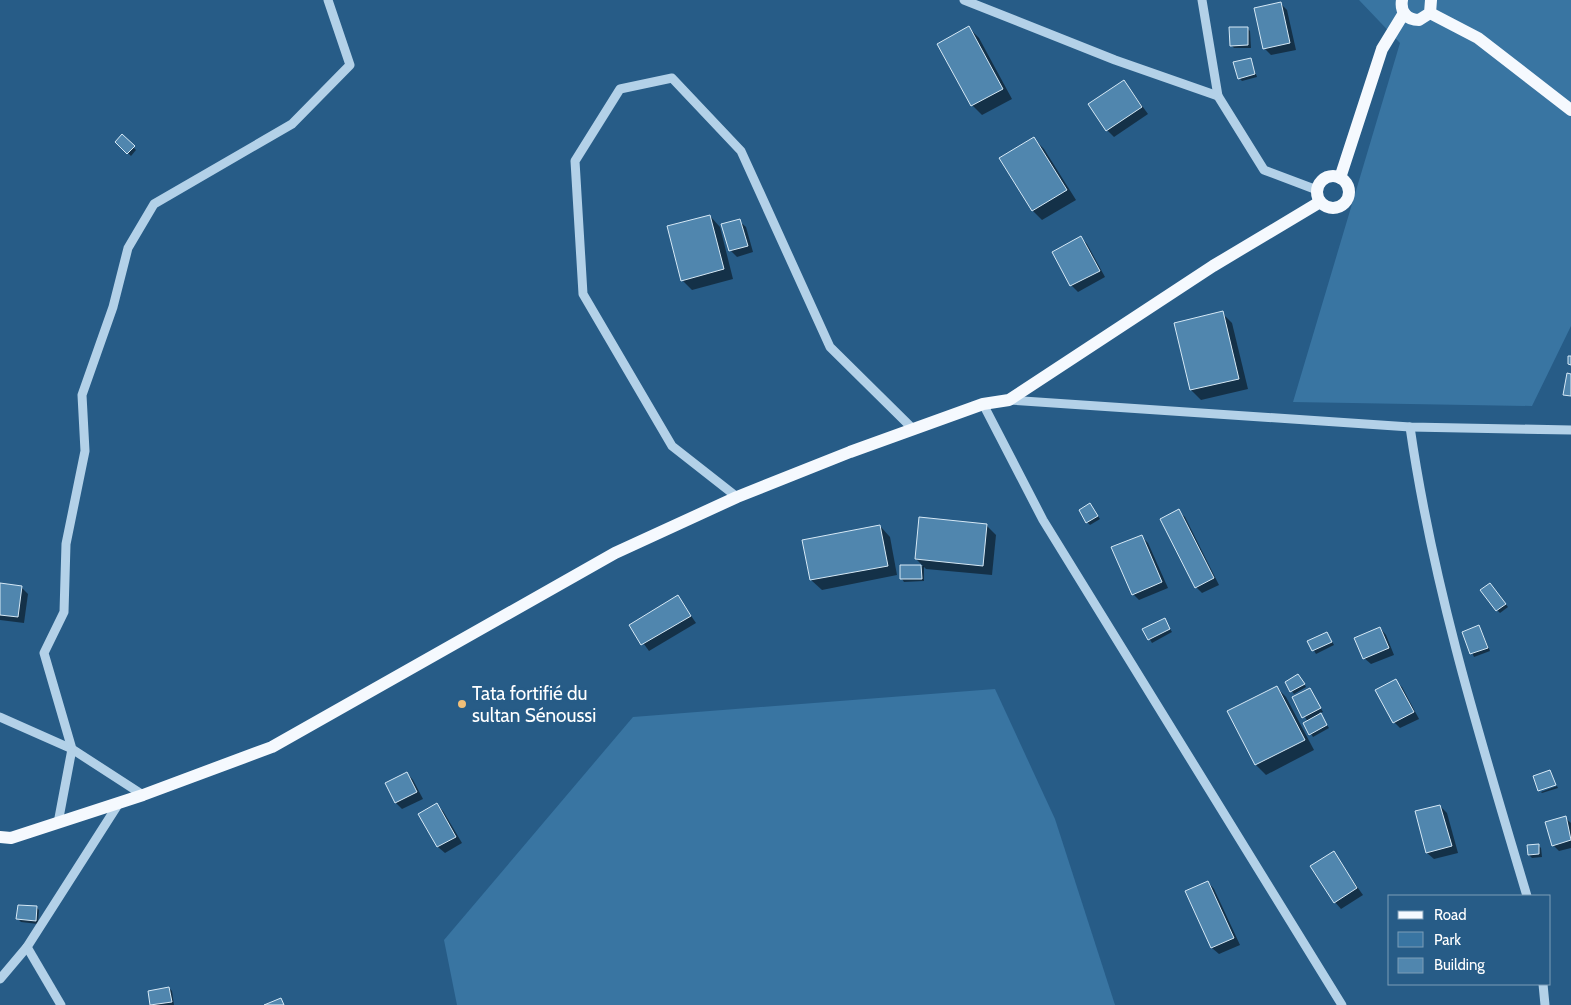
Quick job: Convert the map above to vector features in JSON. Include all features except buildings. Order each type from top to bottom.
[{"type":"main road","points":[[1402,0],[1404,13],[1408,18],[1420,20],[1430,13],[1432,0]]},
{"type":"main road","points":[[1340,178],[1382,49],[1404,13]]},
{"type":"main road","points":[[1430,13],[1478,38],[1571,110]]},
{"type":"main road","points":[[0,838],[12,838],[143,795],[272,747],[615,553],[738,497],[983,404],[1009,400],[1319,196],[1322,179],[1334,176],[1340,178],[1348,187],[1347,199],[1337,207],[1331,207],[1319,196]]},
{"type":"street","points":[[58,823],[72,750],[44,653],[64,612],[66,544],[85,451],[82,395],[114,307],[128,248],[154,204],[292,124],[350,65],[328,0]]},
{"type":"street","points":[[964,0],[1115,60],[1218,96]]},
{"type":"street","points":[[1202,0],[1218,96],[1264,170],[1319,196]]},
{"type":"street","points":[[738,497],[672,446],[583,294],[574,161],[620,89],[672,78],[741,151],[830,347],[914,429]]},
{"type":"street","points":[[1009,400],[1410,427],[1571,430]]},
{"type":"street","points":[[983,404],[1043,520],[1342,1005]]},
{"type":"street","points":[[1410,427],[1421,505],[1483,751],[1527,895]]},
{"type":"street","points":[[0,717],[72,750],[143,795]]},
{"type":"street","points":[[0,979],[27,947],[119,803]]},
{"type":"street","points":[[27,947],[61,1005]]},
{"type":"street","points":[[1543,985],[1545,1005]]},
{"type":"green space","points":[[1359,0],[1571,0],[1571,326],[1532,406],[1293,402],[1400,43]]},
{"type":"green space","points":[[995,689],[1055,819],[1115,1005],[457,1005],[444,940],[633,717]]},
{"type":"place","name":"Tata fortifié du sultan Sénoussi","points":[[462,704]]}]
